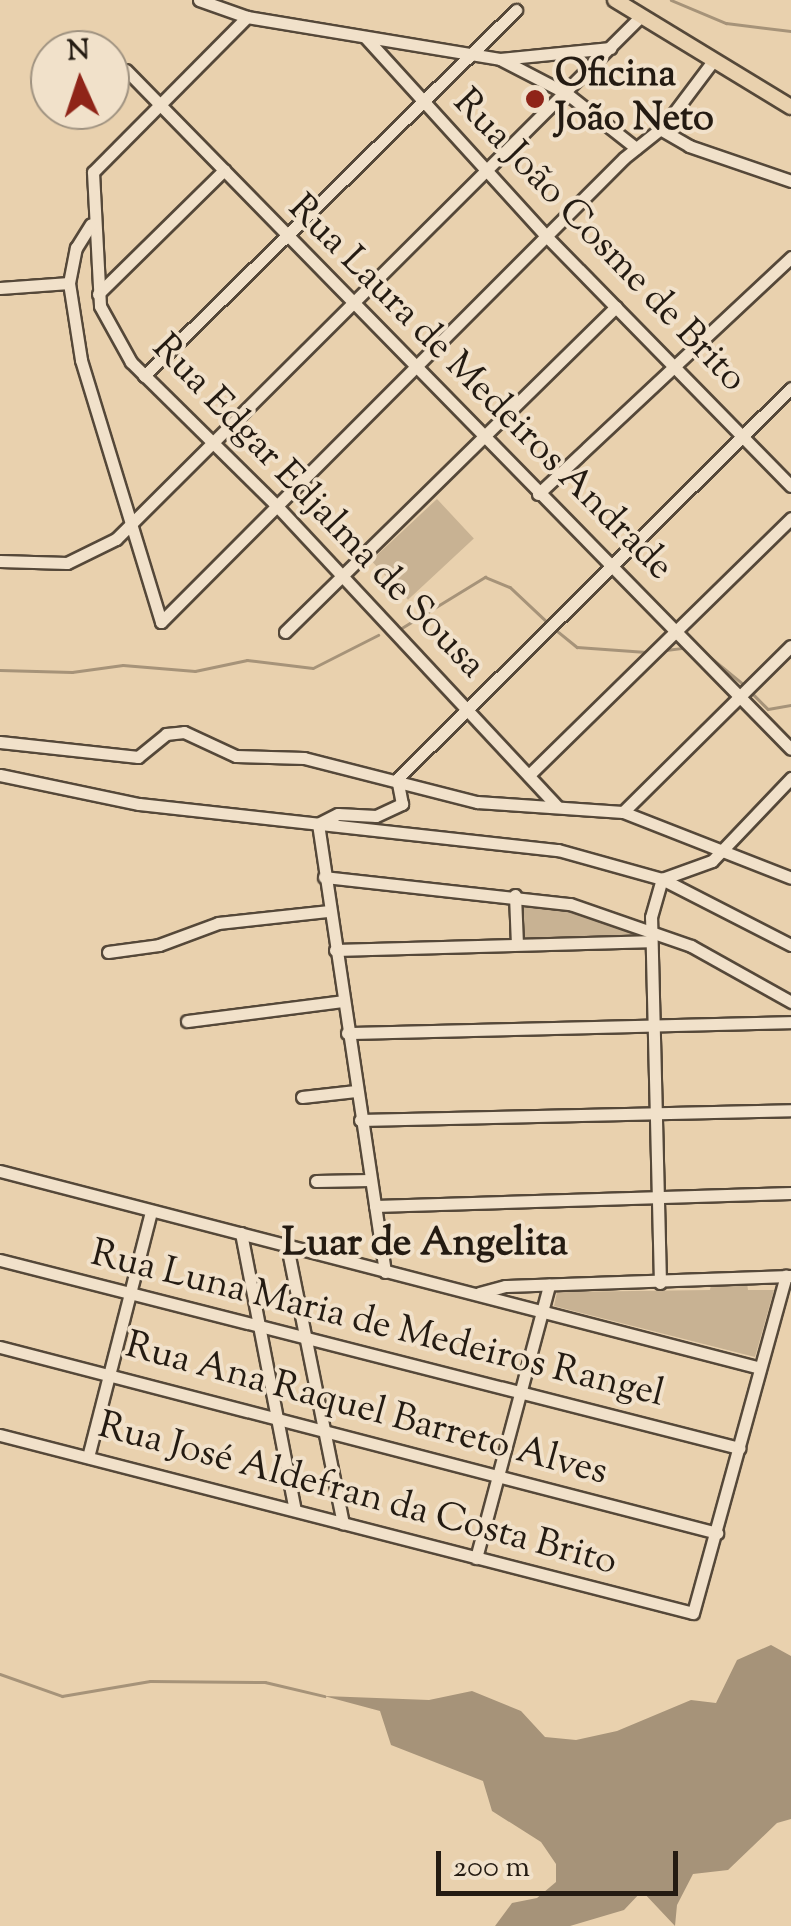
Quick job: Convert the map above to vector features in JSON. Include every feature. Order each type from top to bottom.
[{"type":"main road","points":[[614,0],[791,106]]},
{"type":"street","points":[[199,0],[247,17],[471,56],[500,59],[610,48]]},
{"type":"street","points":[[144,376],[516,10]]},
{"type":"street","points":[[0,561],[67,563],[128,527],[210,441],[488,174],[641,16]]},
{"type":"street","points":[[160,104],[247,17]]},
{"type":"street","name":"Rua João Cosme de Brito","points":[[366,38],[420,103],[548,238],[791,486]]},
{"type":"street","points":[[500,59],[566,93],[636,148]]},
{"type":"street","points":[[91,224],[76,248],[70,284],[80,360],[128,527],[161,622],[636,148],[660,129],[713,61]]},
{"type":"street","name":"Rua Laura de Medeiros Andrade","points":[[130,74],[352,306],[417,367],[607,566],[676,630],[791,749]]},
{"type":"street","name":"Rua Edgar Edjalma de Sousa","points":[[160,104],[97,164],[91,224],[98,294],[122,349],[532,772],[557,806]]},
{"type":"street","points":[[660,129],[689,146],[791,181]]},
{"type":"street","points":[[98,294],[224,170]]},
{"type":"street","points":[[538,494],[678,369],[791,258]]},
{"type":"street","points":[[0,288],[70,284]]},
{"type":"street","points":[[285,632],[616,307]]},
{"type":"street","points":[[396,779],[791,388]]},
{"type":"street","points":[[532,772],[791,518]]},
{"type":"street","points":[[623,812],[791,646]]},
{"type":"street","points":[[0,742],[138,757],[178,731],[236,756],[291,756],[477,802],[623,812],[791,878]]},
{"type":"street","points":[[0,775],[76,794],[558,850],[662,880],[791,946]]},
{"type":"street","points":[[662,880],[712,861],[791,778]]},
{"type":"street","points":[[318,824],[338,814],[376,816],[402,804],[396,779]]},
{"type":"street","points":[[318,824],[385,1272]]},
{"type":"street","points":[[324,877],[515,895],[648,935],[791,1002]]},
{"type":"street","points":[[660,1283],[648,935],[662,880]]},
{"type":"street","points":[[515,895],[517,944]]},
{"type":"street","points":[[108,952],[159,945],[218,923],[329,911]]},
{"type":"street","points":[[334,950],[648,935]]},
{"type":"street","points":[[187,1021],[343,1001]]},
{"type":"street","points":[[348,1033],[791,1022]]},
{"type":"street","points":[[302,1096],[356,1090]]},
{"type":"street","points":[[360,1120],[791,1110]]},
{"type":"street","points":[[0,1170],[760,1368]]},
{"type":"street","points":[[316,1181],[370,1180]]},
{"type":"street","points":[[375,1206],[791,1192]]},
{"type":"street","points":[[88,1457],[151,1210]]},
{"type":"street","points":[[241,1233],[295,1510]]},
{"type":"street","points":[[287,1246],[342,1522]]},
{"type":"street","name":"Rua Luna Maria de Medeiros Rangel","points":[[0,1260],[739,1448]]},
{"type":"street","points":[[479,1293],[549,1285],[788,1280],[760,1368],[717,1533]]},
{"type":"street","points":[[476,1558],[549,1285]]},
{"type":"street","name":"Rua Ana Raquel Barreto Alves","points":[[0,1347],[717,1533]]},
{"type":"street","name":"Rua José Aldefran da Costa Brito","points":[[0,1434],[688,1613],[698,1608],[717,1533]]},
{"type":"shaded area","points":[[437,499],[474,538],[408,600],[371,560]]},
{"type":"shaded area","points":[[522,901],[624,926],[641,935],[524,938]]},
{"type":"shaded area","points":[[747,1283],[748,1290],[774,1290],[755,1357],[554,1306],[557,1292],[710,1290],[711,1284]]},
{"type":"shaded area","points":[[771,1645],[791,1656],[791,1819],[777,1823],[728,1870],[693,1874],[677,1905],[675,1926],[642,1891],[624,1910],[570,1926],[495,1926],[512,1903],[537,1898],[556,1882],[556,1864],[541,1842],[492,1811],[483,1781],[391,1745],[380,1711],[324,1696],[429,1700],[472,1691],[521,1711],[545,1737],[576,1740],[617,1731],[691,1700],[716,1703],[737,1660]]},
{"type":"waterway","points":[[671,0],[726,23],[791,31]]},
{"type":"waterway","points":[[400,629],[485,577],[510,587],[545,620]]},
{"type":"waterway","points":[[556,630],[577,647],[646,652]]},
{"type":"waterway","points":[[0,670],[72,672],[123,665],[195,671],[247,660],[313,668],[378,635]]},
{"type":"waterway","points":[[698,647],[742,683]]},
{"type":"waterway","points":[[666,650],[683,648]]},
{"type":"waterway","points":[[753,694],[768,709],[791,705]]},
{"type":"waterway","points":[[0,1674],[62,1696],[150,1681],[265,1682],[324,1696]]},
{"type":"place","name":"Oficina João Neto","points":[[535,99]]},
{"type":"district","name":"Luar de Angelita","points":[[425,1245]]}]
